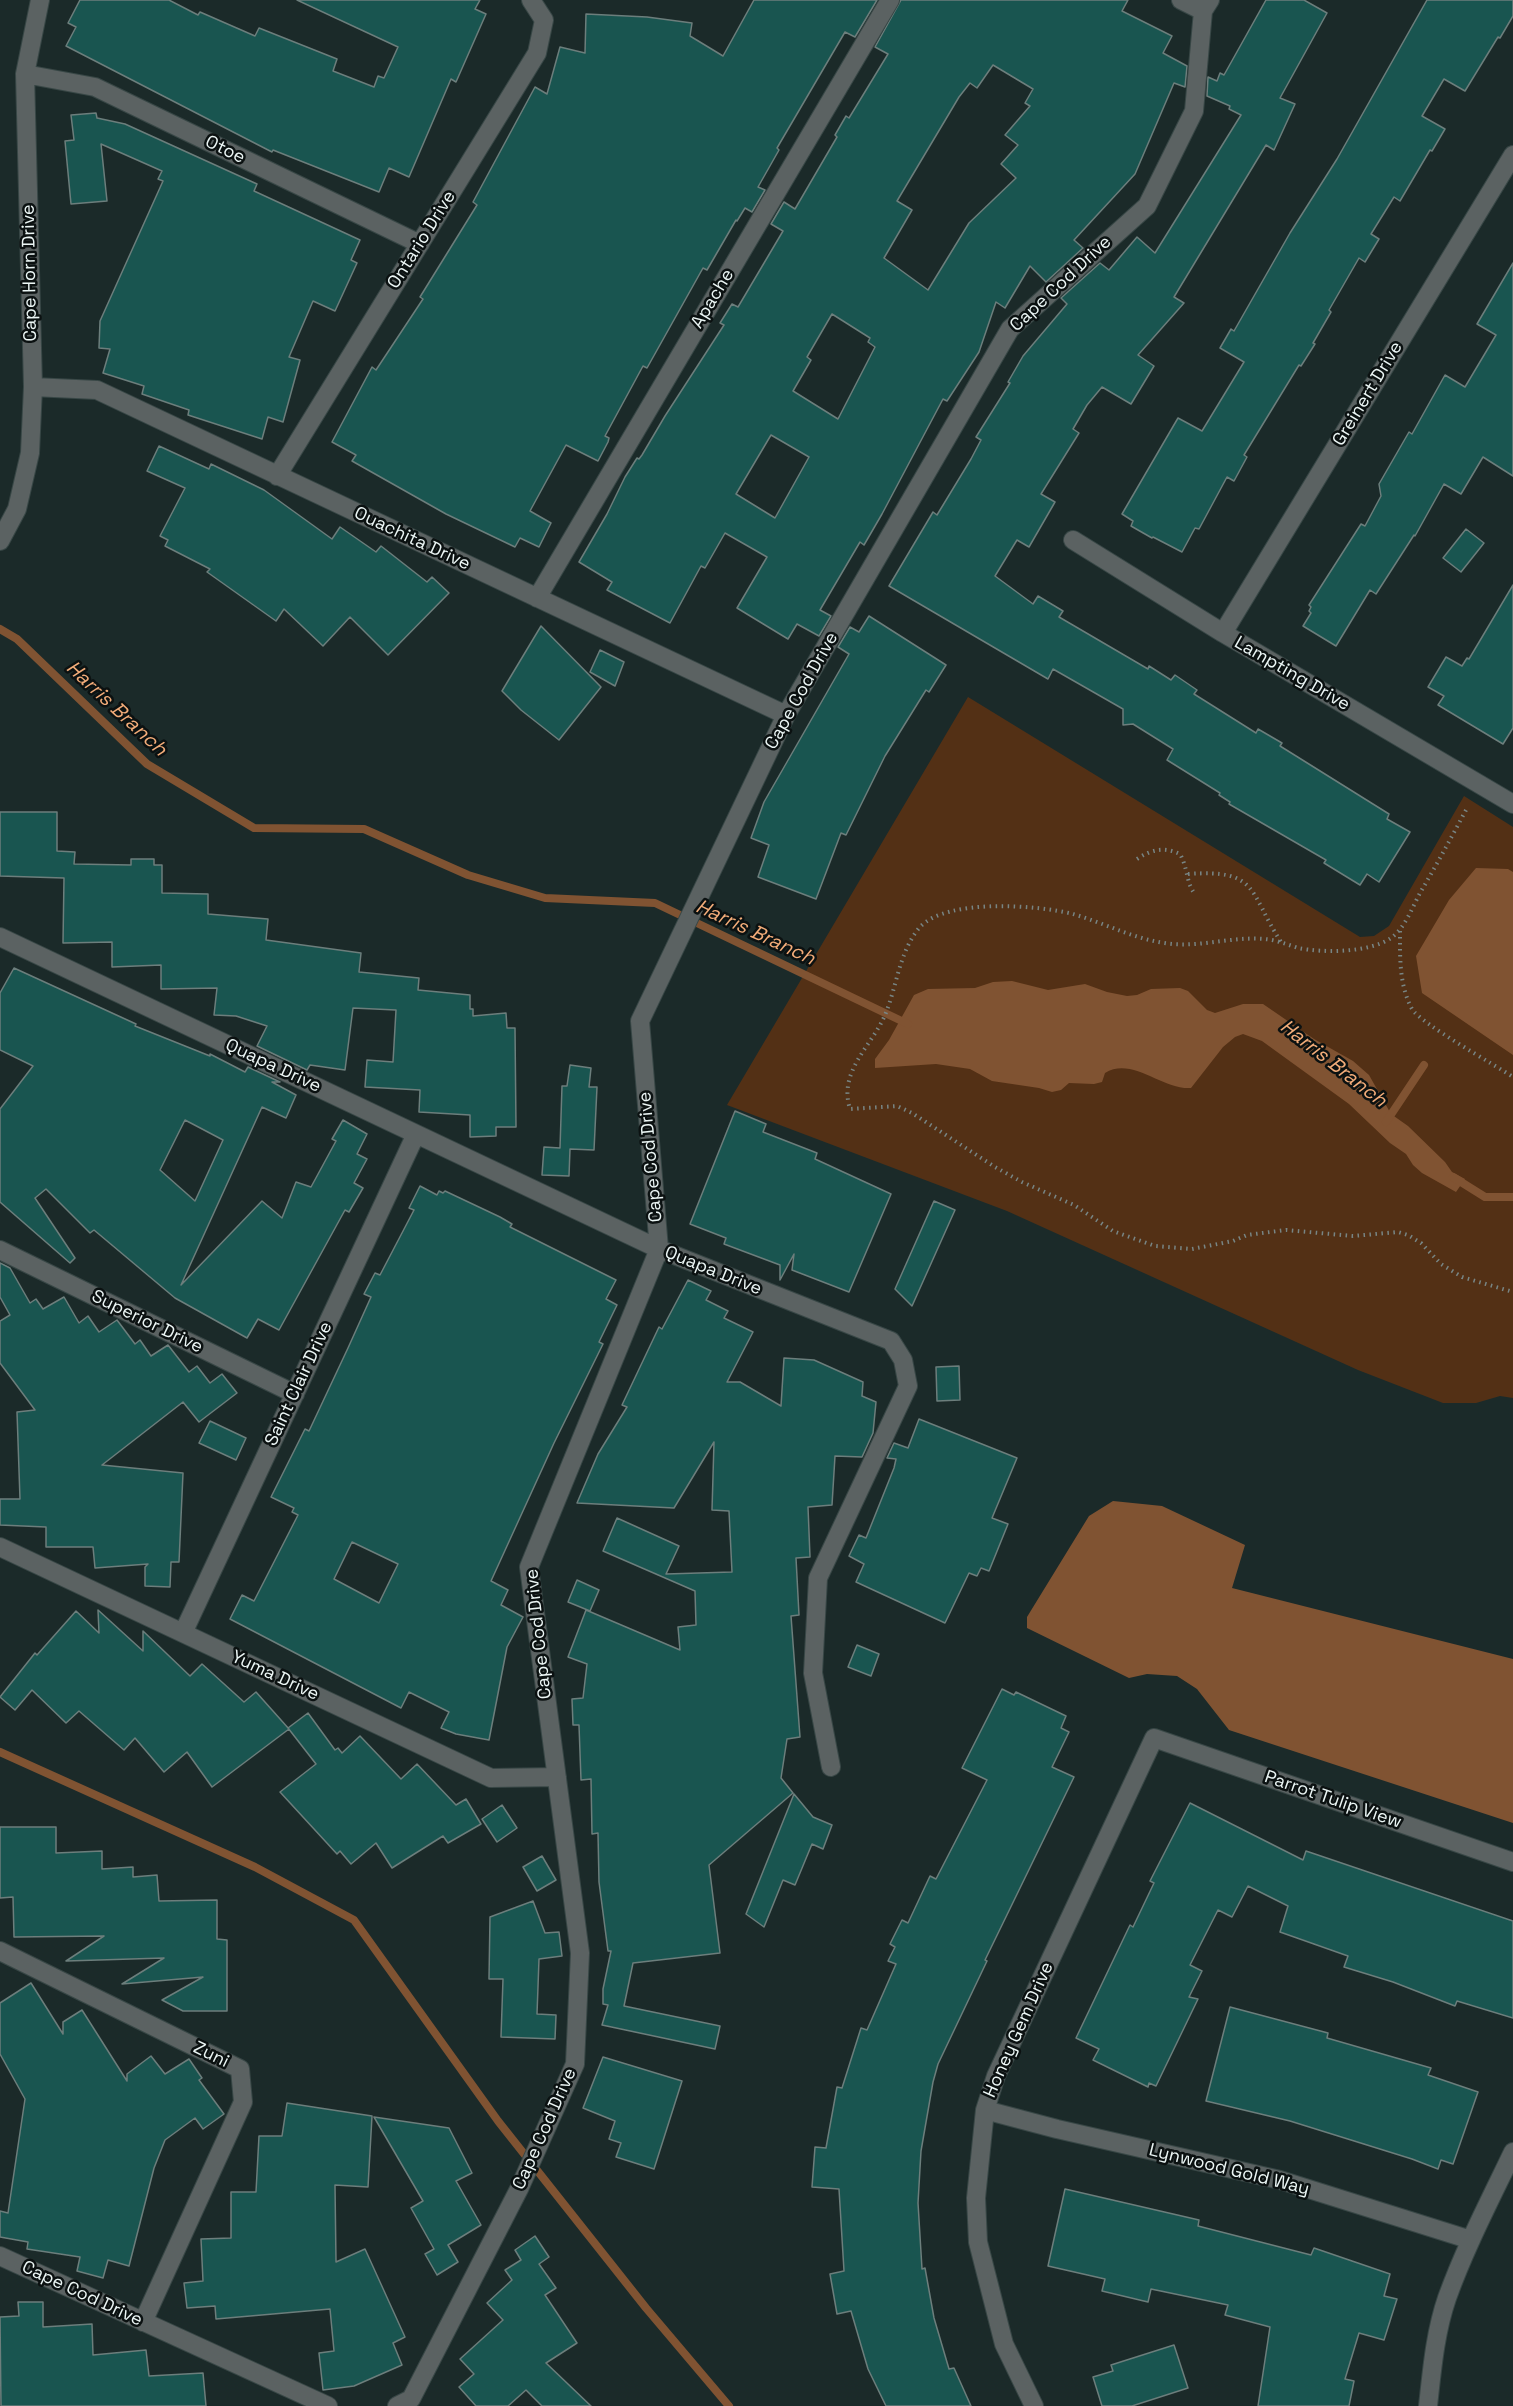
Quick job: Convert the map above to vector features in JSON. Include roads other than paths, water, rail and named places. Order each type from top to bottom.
[{"type":"street","name":"Cape Horn Drive","points":[[0,541],[18,509],[30,453],[33,387],[26,74],[40,0]]},
{"type":"street","name":"Ontario Drive","points":[[277,476],[537,53],[544,20],[531,0]]},
{"type":"street","name":"Apache","points":[[537,598],[890,0]]},
{"type":"street","points":[[1181,0],[1207,6]]},
{"type":"street","name":"Cape Cod Drive","points":[[397,2406],[411,2398],[519,2189],[575,2064],[580,1953],[529,1567],[659,1249],[640,1021],[786,715],[1010,329],[1147,207],[1194,111],[1207,6]]},
{"type":"street","name":"Otoe","points":[[26,74],[95,87],[420,244]]},
{"type":"street","name":"Greinert Drive","points":[[1223,633],[1513,155]]},
{"type":"street","name":"Ouachita Drive","points":[[33,387],[97,390],[786,715]]},
{"type":"street","name":"Lampting Drive","points":[[1073,540],[1223,633],[1513,804]]},
{"type":"street","name":"Quapa Drive","points":[[0,937],[659,1249],[891,1341],[903,1360],[908,1386],[818,1578],[813,1673],[831,1767]]},
{"type":"street","name":"Saint Clair Drive","points":[[183,1633],[416,1134]]},
{"type":"street","name":"Superior Drive","points":[[0,1250],[295,1394]]},
{"type":"street","name":"Yuma Drive","points":[[0,1547],[491,1778],[557,1777]]},
{"type":"street","name":"Parrot Tulip View","points":[[1154,1738],[1513,1862]]},
{"type":"street","name":"Honey Gem Drive","points":[[1034,2406],[1004,2344],[978,2242],[976,2198],[985,2110],[996,2076],[1154,1738]]},
{"type":"street","name":"Zuni","points":[[0,1951],[240,2069],[243,2102],[143,2322]]},
{"type":"street","name":"Lynwood Gold Way","points":[[985,2110],[1057,2129],[1280,2180],[1471,2240]]},
{"type":"street","points":[[1428,2406],[1433,2357],[1446,2300],[1471,2240],[1513,2152]]},
{"type":"street","name":"Cape Cod Drive","points":[[0,2256],[328,2406]]},
{"type":"water","points":[[1476,868],[1508,869],[1513,872],[1513,1055],[1422,993],[1416,956],[1449,900]]},
{"type":"water","points":[[1012,981],[1048,990],[1085,984],[1127,996],[1137,995],[1151,989],[1180,988],[1188,991],[1207,1010],[1215,1013],[1243,1004],[1263,1004],[1314,1039],[1353,1061],[1369,1075],[1391,1114],[1408,1126],[1445,1162],[1452,1172],[1465,1179],[1456,1192],[1422,1173],[1406,1154],[1390,1143],[1349,1104],[1262,1041],[1243,1034],[1235,1037],[1223,1047],[1191,1088],[1169,1084],[1126,1068],[1105,1073],[1102,1082],[1069,1083],[1061,1090],[1052,1092],[992,1081],[970,1069],[936,1064],[875,1068],[875,1059],[889,1040],[914,995],[928,989],[975,988],[993,982]]},
{"type":"water","points":[[1113,1501],[1162,1506],[1245,1545],[1232,1588],[1513,1659],[1513,1823],[1229,1730],[1197,1689],[1177,1676],[1147,1674],[1129,1678],[1027,1628],[1027,1617],[1089,1516]]},
{"type":"waterway","name":"Harris Branch","points":[[0,629],[17,639],[147,764],[254,828],[364,829],[468,875],[545,898],[655,903],[908,1024]]},
{"type":"waterway","points":[[1386,1122],[1424,1065]]},
{"type":"waterway","name":"Harris Branch","points":[[1453,1177],[1485,1197],[1513,1197]]},
{"type":"waterway","points":[[0,1752],[255,1867],[354,1920],[498,2121],[646,2308],[729,2406]]}]
